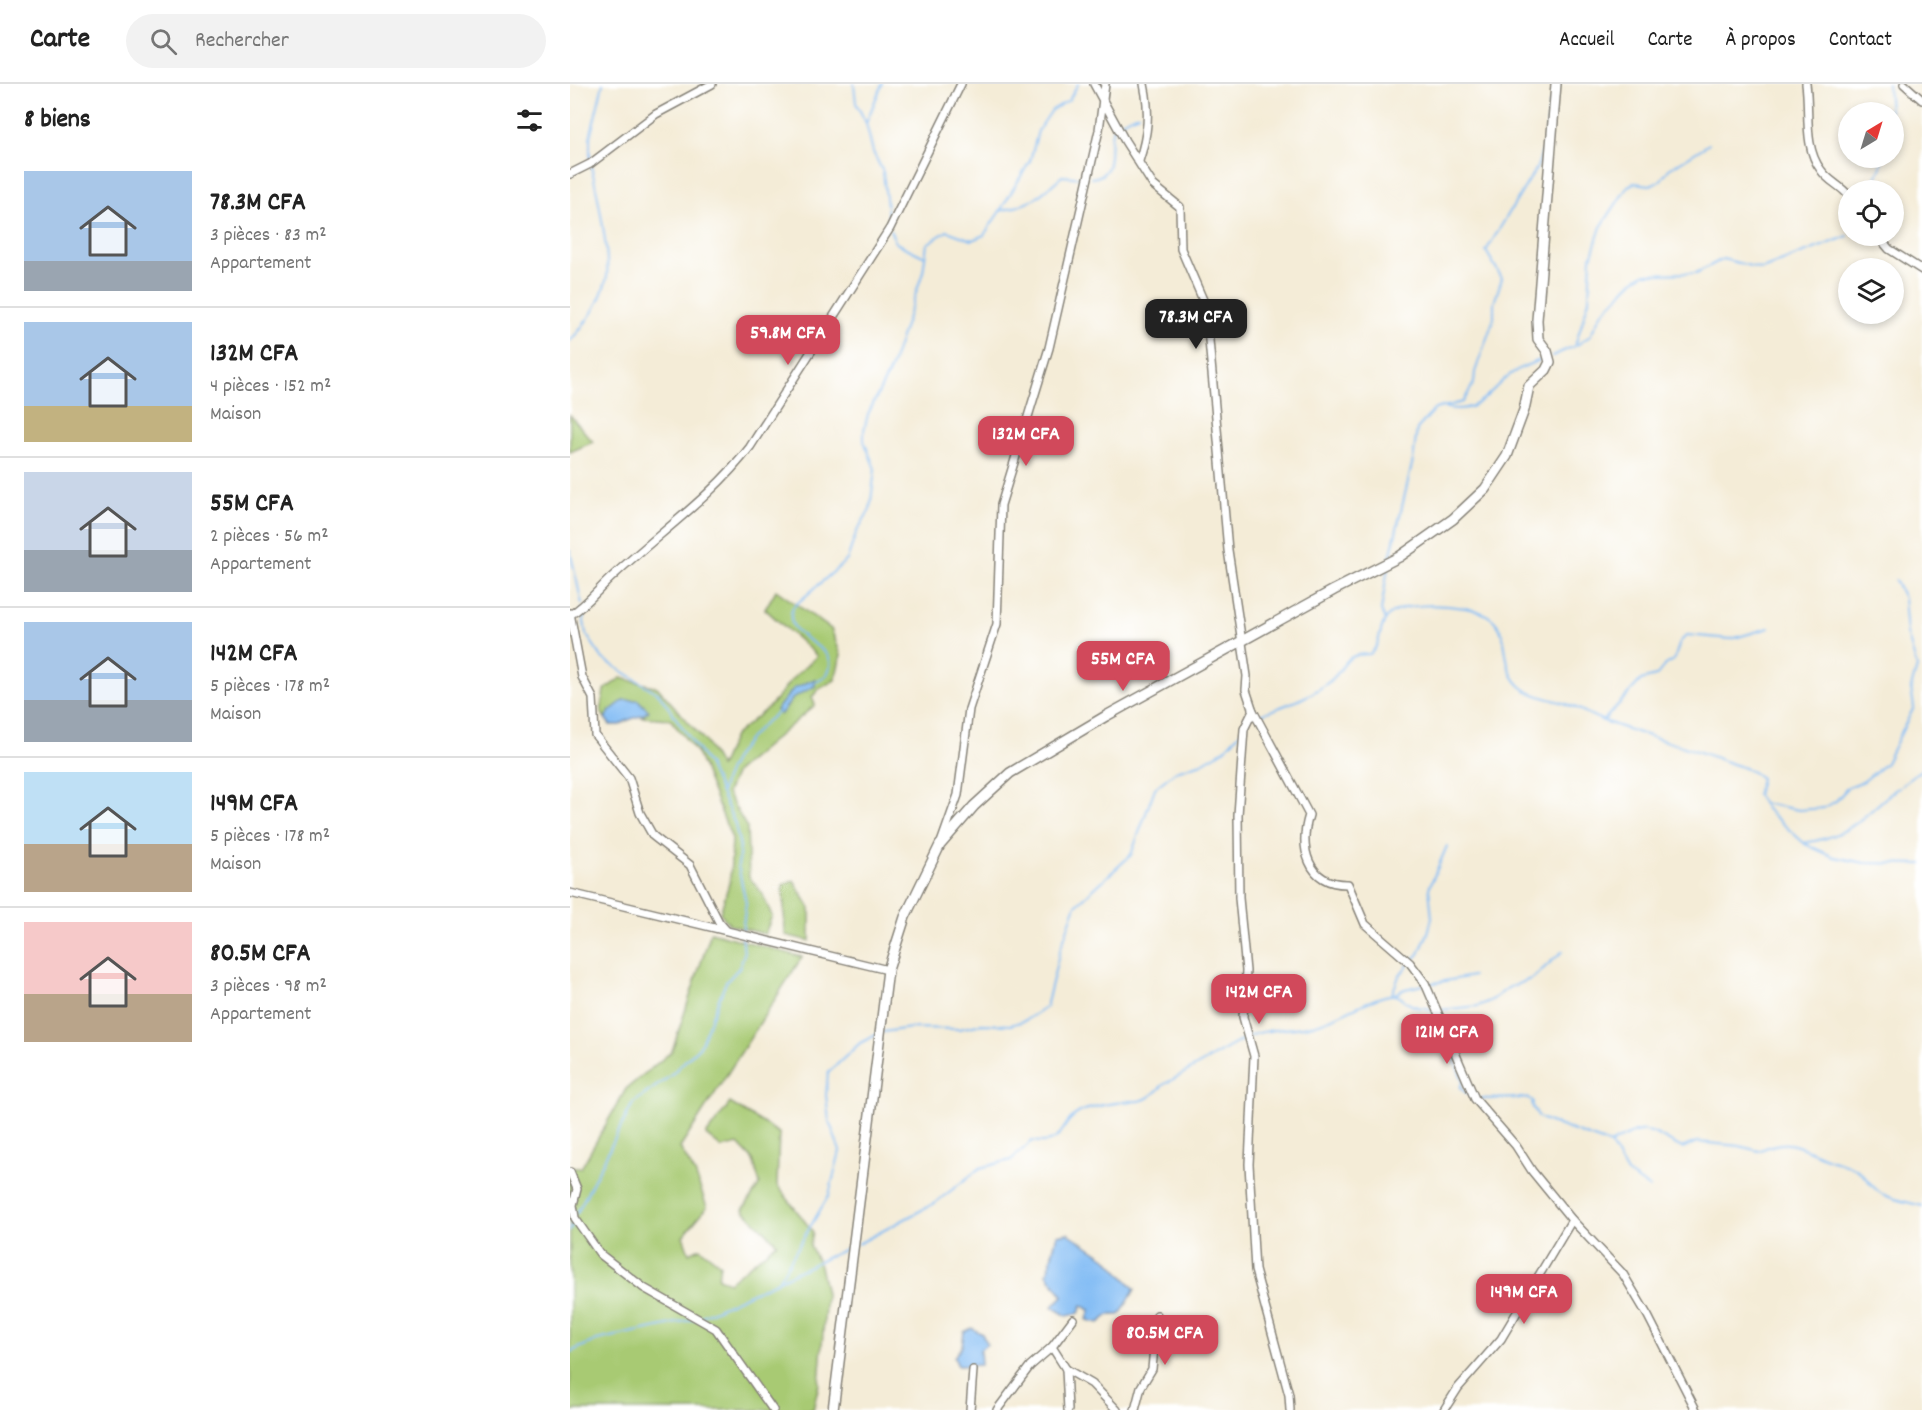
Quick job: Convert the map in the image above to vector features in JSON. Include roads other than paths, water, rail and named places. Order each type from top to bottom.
[{"type":"street","points":[[570,174],[590,164],[656,114],[712,84]]},
{"type":"street","points":[[726,930],[719,922],[690,865],[653,836],[640,813],[629,778],[595,735],[593,698],[582,677],[570,614],[591,600],[612,576],[729,475],[750,447],[890,228],[961,84]]},
{"type":"street","points":[[1095,84],[1101,101],[1153,185],[1180,207],[1180,249],[1206,307],[1228,550],[1247,675],[1246,690],[1252,709],[1309,815],[1303,847],[1317,873],[1328,882],[1348,884],[1365,924],[1410,963],[1425,982],[1475,1099],[1516,1146],[1532,1172],[1572,1220],[1623,1274],[1648,1316],[1696,1410]]},
{"type":"street","points":[[833,1410],[888,970],[905,917],[940,845],[958,795],[969,709],[997,624],[1001,505],[1049,348],[1099,130],[1105,84]]},
{"type":"street","points":[[1139,161],[1146,141],[1149,118],[1144,84]]},
{"type":"street","points":[[940,845],[974,806],[1011,773],[1056,744],[1408,551],[1453,519],[1485,489],[1507,456],[1524,410],[1529,386],[1546,370],[1550,362],[1547,351],[1538,339],[1537,320],[1556,84]]},
{"type":"street","points":[[1806,84],[1809,132],[1818,167],[1838,187]]},
{"type":"street","points":[[1904,84],[1922,100]]},
{"type":"street","points":[[1886,246],[1922,270]]},
{"type":"street","points":[[1252,709],[1244,729],[1238,815],[1239,898],[1246,972],[1243,1017],[1254,1056],[1249,1164],[1255,1270],[1289,1395],[1290,1410]]},
{"type":"street","points":[[570,893],[888,970]]},
{"type":"street","points":[[570,1172],[577,1189],[573,1205],[575,1218],[600,1254],[644,1288],[716,1329],[773,1410]]},
{"type":"street","points":[[1444,1410],[1458,1388],[1501,1339],[1572,1220]]},
{"type":"street","points":[[1135,1410],[1142,1387],[1152,1369],[1158,1315]]},
{"type":"street","points":[[997,1410],[1030,1366],[1052,1347],[1073,1319]]},
{"type":"street","points":[[1052,1347],[1066,1369],[1092,1384],[1118,1410]]},
{"type":"street","points":[[1066,1369],[1068,1410]]},
{"type":"street","points":[[970,1410],[973,1370]]},
{"type":"water","points":[[815,679],[815,686],[794,697],[780,715],[776,710],[794,688]]},
{"type":"water","points":[[624,700],[638,700],[649,711],[620,725],[610,725],[605,718]]},
{"type":"water","points":[[1068,1233],[1107,1259],[1135,1289],[1120,1315],[1109,1315],[1099,1323],[1087,1320],[1090,1310],[1082,1305],[1079,1313],[1067,1316],[1052,1307],[1063,1296],[1047,1274],[1057,1235]]},
{"type":"water","points":[[972,1328],[982,1334],[987,1344],[980,1350],[981,1365],[958,1366],[954,1357],[962,1346],[964,1332]]},
{"type":"waterway","points":[[590,161],[590,138],[603,84]]},
{"type":"waterway","points":[[854,84],[856,103],[866,123]]},
{"type":"waterway","points":[[882,84],[866,123],[873,152],[883,172],[889,224]]},
{"type":"waterway","points":[[1000,211],[1030,161],[1038,131],[1052,110],[1069,100],[1078,84]]},
{"type":"waterway","points":[[1888,84],[1889,102]]},
{"type":"waterway","points":[[1390,558],[1413,460],[1417,429],[1435,409],[1463,402],[1474,383],[1475,372],[1494,318],[1494,303],[1502,278],[1486,251],[1537,167],[1545,144],[1550,102]]},
{"type":"waterway","points":[[1091,178],[1099,176],[1108,167],[1114,129],[1139,114]]},
{"type":"waterway","points":[[1552,356],[1575,346],[1589,300],[1591,258],[1601,227],[1628,186],[1634,183],[1650,185],[1660,181],[1669,169],[1709,144]]},
{"type":"waterway","points":[[570,341],[596,305],[606,281],[607,259],[603,225],[591,166]]},
{"type":"waterway","points":[[1875,180],[1881,168]]},
{"type":"waterway","points":[[815,682],[827,674],[830,661],[819,647],[801,635],[794,627],[791,618],[793,607],[847,560],[856,533],[870,509],[875,469],[864,441],[864,430],[868,414],[890,370],[923,272],[927,244],[947,231],[972,240],[984,235],[1000,211],[1034,199],[1062,176],[1085,178]]},
{"type":"waterway","points":[[890,230],[896,243],[923,256]]},
{"type":"waterway","points":[[1577,345],[1590,336],[1601,314],[1633,281],[1644,274],[1696,273],[1723,259],[1762,269],[1838,240]]},
{"type":"waterway","points":[[1443,407],[1456,409],[1474,405],[1482,401],[1515,371],[1546,358]]},
{"type":"waterway","points":[[570,551],[582,604]]},
{"type":"waterway","points":[[1385,619],[1381,611],[1388,567]]},
{"type":"waterway","points":[[1762,803],[1799,810],[1824,808],[1836,801],[1848,787],[1864,781],[1886,763],[1914,707],[1911,688],[1917,667],[1907,633],[1904,598],[1895,580]]},
{"type":"waterway","points":[[1259,715],[1314,692],[1336,676],[1349,659],[1370,654],[1378,643],[1384,622],[1398,610],[1409,607],[1446,606],[1483,613],[1495,621],[1501,631],[1514,679],[1528,692],[1753,772],[1761,778],[1757,795],[1766,809],[1804,843],[1822,839],[1849,828],[1914,774],[1922,770]]},
{"type":"waterway","points":[[577,1213],[633,1103],[669,1077],[700,1046],[726,982],[739,968],[744,954],[742,933],[746,903],[738,866],[740,847],[735,824],[708,764],[659,694],[603,659],[586,634],[582,609]]},
{"type":"waterway","points":[[1603,721],[1641,680],[1656,676],[1664,666],[1674,660],[1680,642],[1687,635],[1731,639],[1769,628]]},
{"type":"waterway","points":[[721,793],[729,769],[742,748],[778,712]]},
{"type":"waterway","points":[[883,1032],[911,1028],[959,1029],[982,1024],[1011,1025],[1026,1020],[1046,1007],[1060,950],[1076,905],[1131,855],[1155,788],[1176,771],[1202,763],[1224,750],[1242,731]]},
{"type":"waterway","points":[[1805,844],[1834,857],[1865,863],[1922,864]]},
{"type":"waterway","points":[[1412,961],[1419,954],[1428,933],[1432,918],[1429,888],[1447,846]]},
{"type":"waterway","points":[[1440,1010],[1478,1006],[1492,1000],[1508,988],[1533,978],[1563,951]]},
{"type":"waterway","points":[[1392,994],[1399,976],[1408,965]]},
{"type":"waterway","points":[[1428,984],[1473,976]]},
{"type":"waterway","points":[[1395,994],[1423,985]]},
{"type":"waterway","points":[[858,1244],[935,1203],[980,1168],[1011,1160],[1032,1141],[1043,1142],[1057,1138],[1068,1122],[1080,1112],[1105,1105],[1145,1099],[1163,1085],[1249,1036],[1318,1023],[1371,1000],[1390,995],[1397,995],[1411,1005],[1434,1012]]},
{"type":"waterway","points":[[700,1317],[778,1281],[829,1195],[840,1151],[829,1121],[826,1095],[828,1073],[860,1043],[878,1034]]},
{"type":"waterway","points":[[1446,1040],[1463,1081],[1460,1088],[1473,1098]]},
{"type":"waterway","points":[[1478,1099],[1528,1098],[1533,1102],[1532,1106],[1539,1117],[1610,1144],[1633,1133],[1647,1131],[1682,1148],[1697,1142],[1739,1146],[1759,1151],[1780,1144],[1795,1145],[1856,1169],[1882,1194],[1922,1206]]},
{"type":"waterway","points":[[1611,1145],[1627,1173],[1650,1188]]},
{"type":"waterway","points":[[570,1231],[574,1221]]},
{"type":"waterway","points":[[779,1280],[850,1247]]},
{"type":"waterway","points":[[570,1352],[597,1340],[695,1319]]}]
